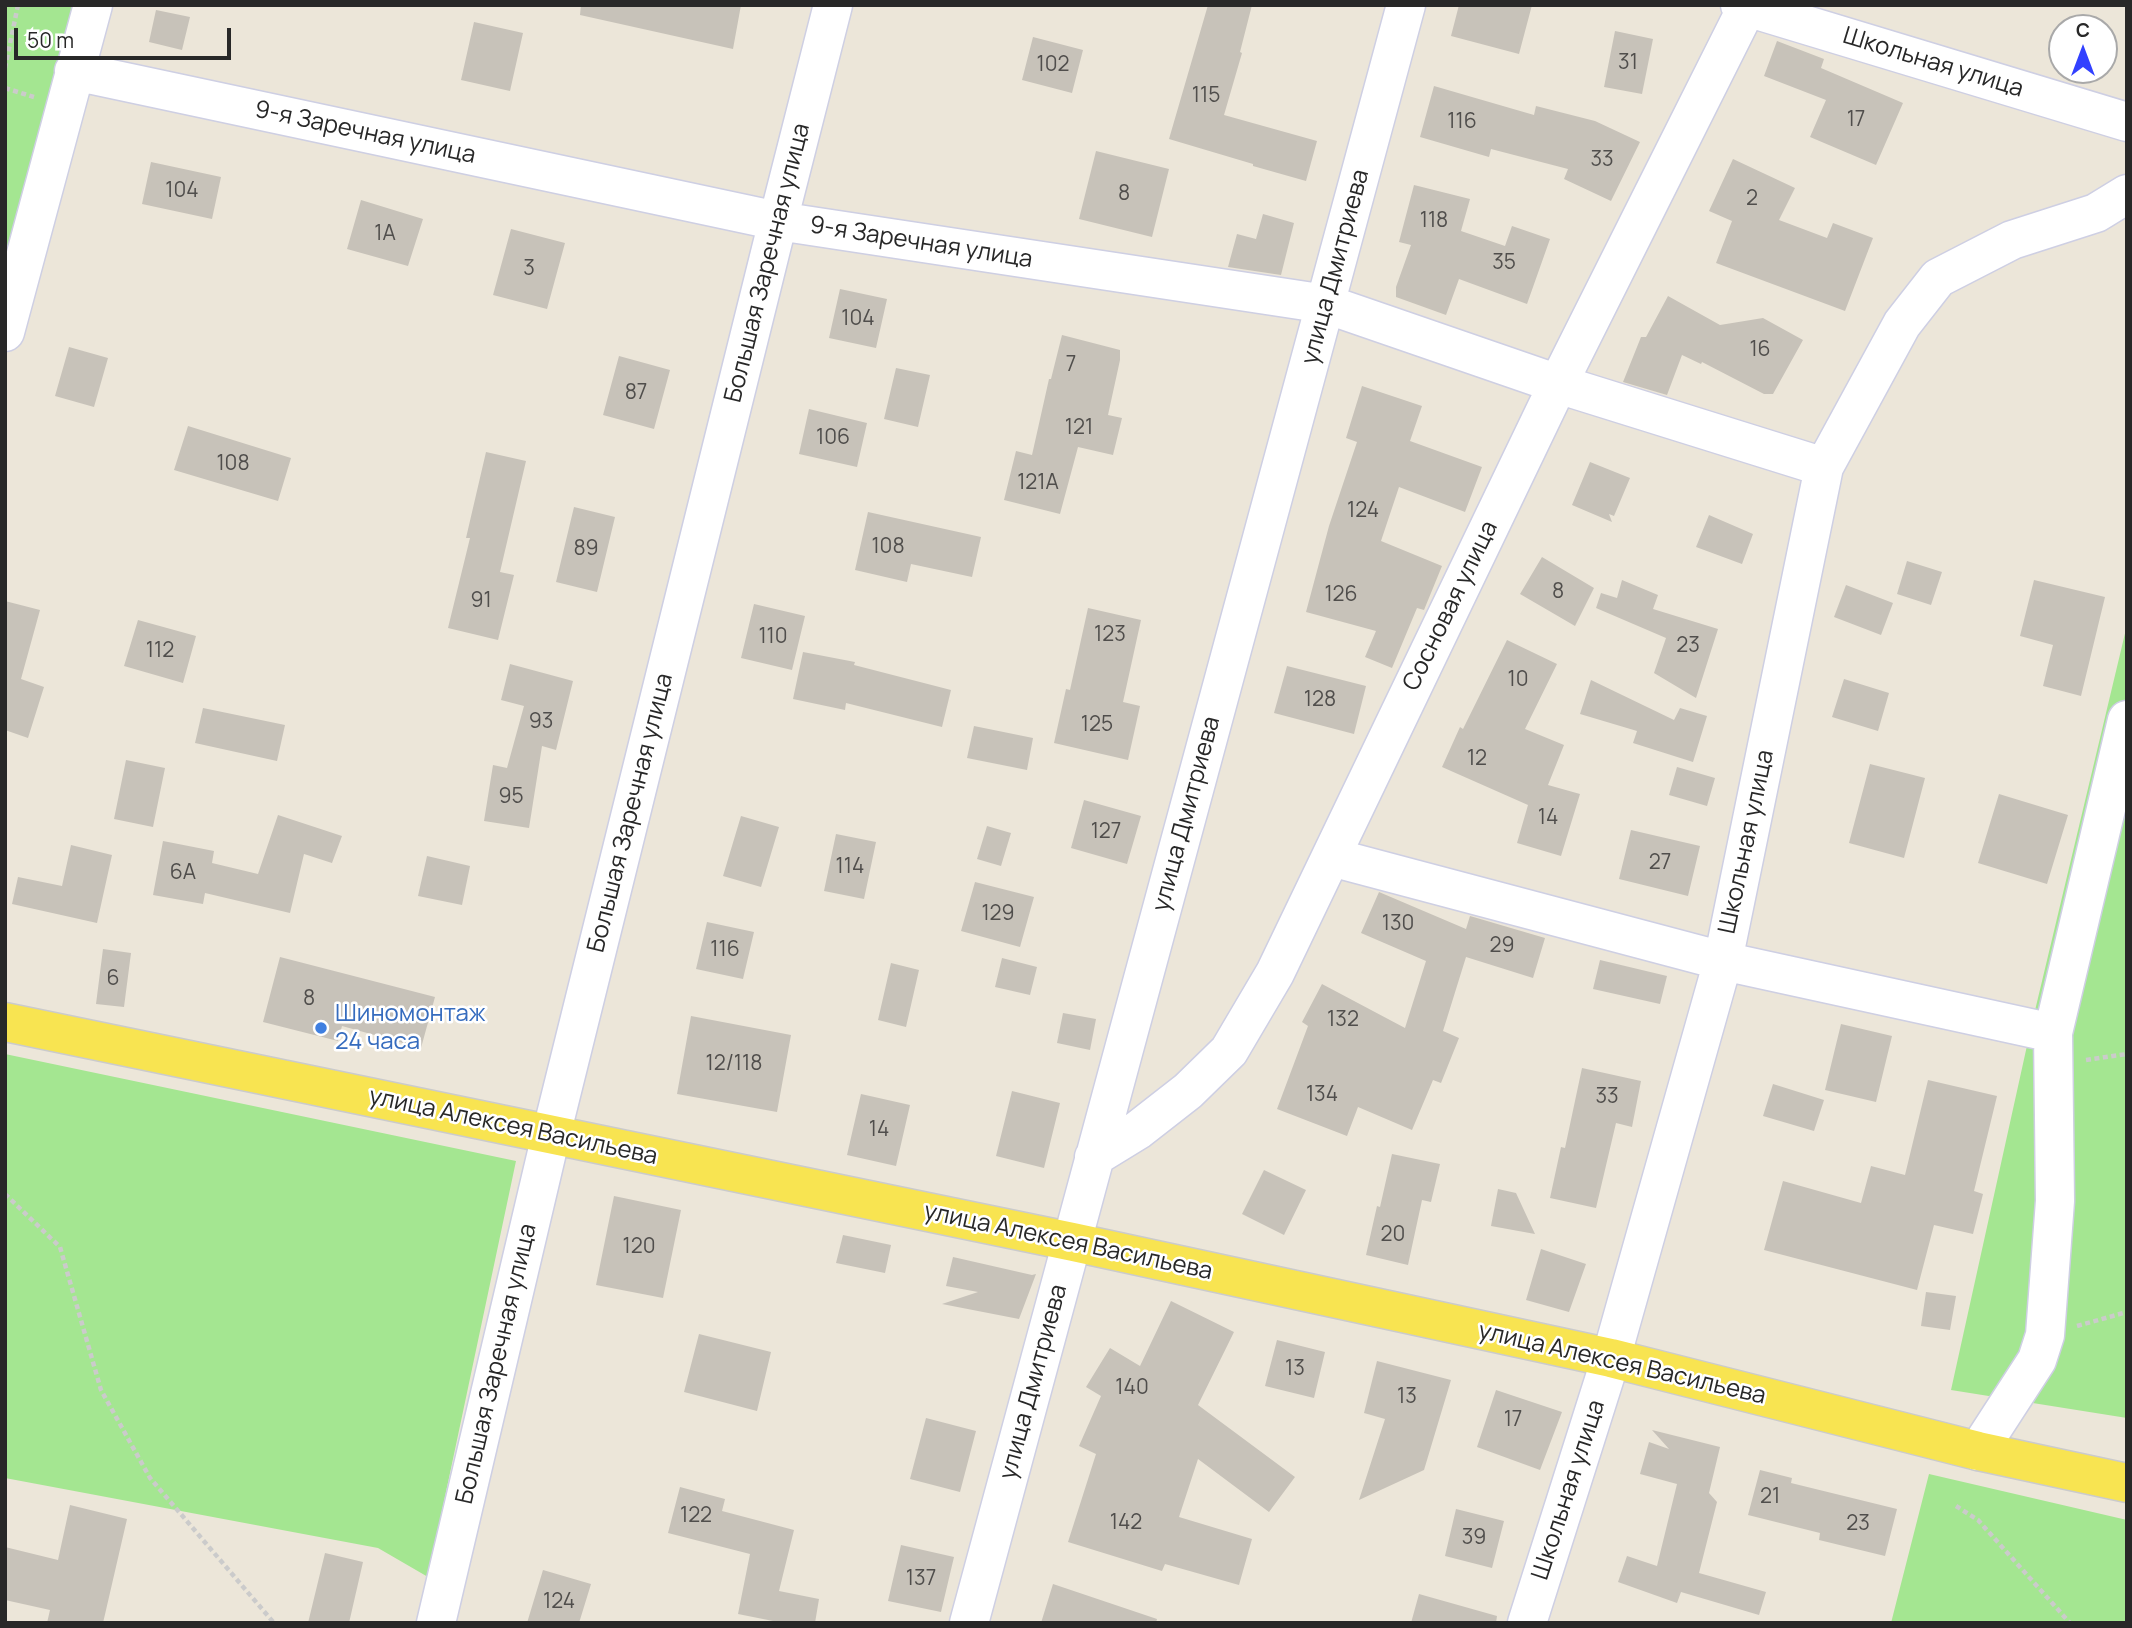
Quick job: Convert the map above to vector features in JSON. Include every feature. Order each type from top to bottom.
[{"type":"main road","name":"улица Алексея Васильева","points":[[5,1022],[1073,1242],[1611,1359],[1978,1451],[2127,1483]]},
{"type":"street","points":[[5,332],[93,5]]},
{"type":"street","name":"Большая Заречная улица","points":[[436,1623],[551,1135],[833,5]]},
{"type":"street","name":"улица Дмитриева","points":[[968,1623],[1406,5]]},
{"type":"street","name":"Школьная улица","points":[[1745,6],[2127,122]]},
{"type":"street","name":"Сосновая улица","points":[[1094,1157],[1138,1130],[1188,1091],[1229,1051],[1275,973],[1558,384],[1745,6]]},
{"type":"street","name":"9-я Заречная улица","points":[[74,71],[778,221],[1326,304],[1558,384],[1824,467]]},
{"type":"street","name":"Школьная улица","points":[[1527,1623],[1611,1359],[1723,961],[1824,467],[1902,324],[1938,278],[2011,240],[2096,214],[2127,194]]},
{"type":"street","points":[[1978,1451],[2037,1360],[2045,1335],[2055,1201],[2053,1049],[2127,720]]},
{"type":"street","points":[[1331,856],[2053,1049]]},
{"type":"path","points":[[5,68],[18,5]]},
{"type":"path","points":[[2053,1049],[2127,1054]]},
{"type":"path","points":[[5,1194],[60,1247],[102,1390],[150,1478],[274,1623]]},
{"type":"path","points":[[2045,1335],[2127,1312]]},
{"type":"path","points":[[1956,1506],[1978,1520],[2070,1623]]},
{"type":"green space","points":[[5,5],[76,5],[5,278]]},
{"type":"green space","points":[[2127,625],[2127,1418],[1951,1390],[2032,1023]]},
{"type":"green space","points":[[5,1054],[516,1161],[428,1577],[378,1548],[5,1478]]},
{"type":"green space","points":[[1929,1474],[2127,1520],[2127,1623],[1891,1623]]},
{"type":"building","points":[[581,5],[741,5],[733,49],[580,15]]},
{"type":"building","points":[[1208,5],[1252,5],[1240,52],[1242,53],[1224,115],[1317,141],[1306,181],[1169,139]]},
{"type":"building","points":[[1459,5],[1532,5],[1519,54],[1451,36]]},
{"type":"building","points":[[156,10],[190,17],[182,50],[149,42]]},
{"type":"building","points":[[474,22],[523,33],[510,91],[461,80]]},
{"type":"building","points":[[1615,31],[1653,39],[1642,94],[1604,87]]},
{"type":"building","points":[[1033,37],[1083,50],[1072,93],[1022,80]]},
{"type":"building","points":[[1777,41],[1824,59],[1821,68],[1903,103],[1876,165],[1810,137],[1826,100],[1764,76]]},
{"type":"building","points":[[1434,86],[1534,115],[1536,106],[1595,121],[1640,142],[1611,201],[1564,179],[1568,169],[1491,149],[1489,157],[1420,137]]},
{"type":"building","points":[[1096,151],[1169,169],[1152,237],[1079,219]]},
{"type":"building","points":[[1733,159],[1795,188],[1779,220],[1827,238],[1833,223],[1873,238],[1845,311],[1716,263],[1732,221],[1709,211]]},
{"type":"building","points":[[151,162],[221,177],[212,219],[142,204]]},
{"type":"building","points":[[1414,185],[1470,199],[1461,231],[1505,246],[1512,226],[1550,239],[1527,304],[1459,279],[1446,315],[1396,297],[1396,287],[1411,245],[1399,242]]},
{"type":"building","points":[[361,200],[423,219],[408,266],[347,249]]},
{"type":"building","points":[[1263,214],[1294,223],[1281,275],[1228,267],[1237,234],[1256,239]]},
{"type":"building","points":[[511,229],[565,243],[547,309],[493,295]]},
{"type":"building","points":[[840,289],[887,299],[876,348],[829,338]]},
{"type":"building","points":[[1668,296],[1720,325],[1763,318],[1803,340],[1773,394],[1764,394],[1702,362],[1701,364],[1682,355],[1667,395],[1623,382],[1641,337],[1646,337]]},
{"type":"building","points":[[1062,335],[1120,350],[1108,415],[1122,418],[1113,455],[1078,447],[1060,514],[1004,500],[1016,451],[1032,455]]},
{"type":"building","points":[[69,347],[108,358],[94,407],[55,396]]},
{"type":"building","points":[[619,356],[670,370],[654,429],[603,415]]},
{"type":"building","points":[[896,368],[930,375],[918,427],[884,419]]},
{"type":"building","points":[[1362,386],[1422,406],[1410,441],[1482,467],[1465,512],[1399,487],[1381,541],[1442,566],[1424,610],[1417,608],[1392,668],[1365,657],[1376,631],[1306,612],[1329,526],[1357,442],[1346,438]]},
{"type":"building","points":[[809,409],[867,423],[857,467],[799,454]]},
{"type":"building","points":[[188,426],[291,458],[278,501],[174,470]]},
{"type":"building","points":[[486,452],[526,461],[500,572],[514,575],[498,640],[448,628],[470,538],[466,538]]},
{"type":"building","points":[[1590,462],[1630,478],[1614,516],[1609,514],[1612,522],[1572,505]]},
{"type":"building","points":[[574,507],[615,517],[597,592],[556,582]]},
{"type":"building","points":[[868,512],[981,537],[972,577],[911,564],[907,582],[855,570]]},
{"type":"building","points":[[1709,515],[1753,534],[1742,564],[1696,547]]},
{"type":"building","points":[[1542,557],[1594,588],[1575,626],[1520,594]]},
{"type":"building","points":[[1907,561],[1942,572],[1931,605],[1897,594]]},
{"type":"building","points":[[1622,580],[1658,595],[1653,609],[1718,629],[1696,698],[1654,673],[1666,638],[1596,608],[1601,593],[1617,598]]},
{"type":"building","points":[[2034,580],[2105,597],[2081,696],[2043,686],[2053,645],[2020,636]]},
{"type":"building","points":[[1846,585],[1893,603],[1881,635],[1834,617]]},
{"type":"building","points":[[5,601],[40,610],[21,679],[44,687],[28,738],[5,730]]},
{"type":"building","points":[[754,604],[805,616],[792,670],[741,658]]},
{"type":"building","points":[[1088,608],[1141,620],[1123,702],[1140,706],[1128,760],[1054,743],[1066,689],[1070,690]]},
{"type":"building","points":[[138,620],[196,636],[183,683],[124,666]]},
{"type":"building","points":[[1507,640],[1557,664],[1525,729],[1564,745],[1548,785],[1580,794],[1561,856],[1517,843],[1528,805],[1442,767],[1460,727],[1463,729]]},
{"type":"building","points":[[803,652],[855,662],[854,665],[951,690],[942,727],[846,703],[845,710],[793,699]]},
{"type":"building","points":[[510,664],[573,681],[556,750],[542,746],[529,828],[484,821],[493,765],[507,768],[524,706],[501,700]]},
{"type":"building","points":[[1287,666],[1366,686],[1354,734],[1274,713]]},
{"type":"building","points":[[1844,679],[1889,693],[1878,731],[1832,717]]},
{"type":"building","points":[[1591,680],[1674,720],[1680,708],[1707,716],[1693,762],[1633,743],[1637,731],[1580,714]]},
{"type":"building","points":[[203,708],[285,725],[277,761],[195,743]]},
{"type":"building","points":[[974,726],[1033,738],[1027,770],[967,758]]},
{"type":"building","points":[[126,760],[165,768],[153,827],[114,819]]},
{"type":"building","points":[[1870,764],[1925,778],[1904,858],[1849,843]]},
{"type":"building","points":[[1677,767],[1715,778],[1707,806],[1669,795]]},
{"type":"building","points":[[1999,794],[2068,815],[2047,884],[1978,863]]},
{"type":"building","points":[[1084,800],[1141,816],[1127,864],[1071,848]]},
{"type":"building","points":[[278,815],[342,836],[332,863],[304,854],[290,913],[205,893],[203,904],[153,895],[163,841],[214,851],[212,863],[258,874]]},
{"type":"building","points":[[741,816],[779,827],[761,887],[723,876]]},
{"type":"building","points":[[987,826],[1011,833],[1001,866],[977,859]]},
{"type":"building","points":[[1631,830],[1700,846],[1688,896],[1619,879]]},
{"type":"building","points":[[836,834],[876,842],[864,899],[824,891]]},
{"type":"building","points":[[71,845],[112,855],[97,923],[12,904],[18,877],[62,886]]},
{"type":"building","points":[[427,856],[470,866],[462,905],[418,896]]},
{"type":"building","points":[[975,882],[1034,897],[1020,947],[961,931]]},
{"type":"building","points":[[1379,892],[1466,929],[1470,916],[1545,938],[1533,978],[1466,957],[1443,1031],[1459,1038],[1441,1083],[1433,1080],[1412,1130],[1358,1107],[1347,1136],[1277,1109],[1308,1026],[1302,1022],[1322,984],[1405,1028],[1426,961],[1361,933]]},
{"type":"building","points":[[707,922],[754,932],[743,979],[696,969]]},
{"type":"building","points":[[103,949],[131,953],[124,1007],[96,1004]]},
{"type":"building","points":[[280,957],[435,997],[421,1048],[342,1026],[338,1041],[263,1022]]},
{"type":"building","points":[[1002,958],[1037,967],[1030,995],[995,987]]},
{"type":"building","points":[[1600,960],[1667,976],[1660,1004],[1593,989]]},
{"type":"building","points":[[891,963],[919,970],[906,1027],[878,1020]]},
{"type":"building","points":[[1063,1013],[1096,1019],[1090,1050],[1057,1043]]},
{"type":"building","points":[[691,1016],[791,1035],[777,1112],[677,1094]]},
{"type":"building","points":[[1841,1024],[1892,1036],[1876,1102],[1825,1090]]},
{"type":"building","points":[[1582,1068],[1641,1081],[1632,1127],[1616,1123],[1596,1208],[1550,1198],[1561,1147],[1565,1148]]},
{"type":"building","points":[[1928,1080],[1997,1096],[1974,1191],[1983,1194],[1973,1234],[1934,1225],[1917,1290],[1764,1250],[1783,1181],[1861,1203],[1871,1166],[1905,1175]]},
{"type":"building","points":[[1773,1084],[1824,1100],[1814,1131],[1763,1116]]},
{"type":"building","points":[[1012,1091],[1060,1103],[1044,1168],[996,1156]]},
{"type":"building","points":[[861,1094],[910,1105],[896,1166],[847,1155]]},
{"type":"building","points":[[1392,1154],[1440,1164],[1431,1202],[1422,1200],[1408,1265],[1366,1255]]},
{"type":"building","points":[[1264,1170],[1306,1190],[1284,1235],[1242,1214]]},
{"type":"building","points":[[1498,1189],[1516,1193],[1535,1234],[1491,1226]]},
{"type":"building","points":[[614,1196],[681,1210],[663,1298],[596,1285]]},
{"type":"building","points":[[843,1235],[891,1245],[885,1273],[836,1263]]},
{"type":"building","points":[[1541,1249],[1586,1264],[1569,1312],[1526,1300]]},
{"type":"building","points":[[953,1257],[1036,1274],[1019,1319],[942,1304],[978,1292],[946,1286]]},
{"type":"building","points":[[1926,1292],[1956,1296],[1950,1330],[1921,1326]]},
{"type":"building","points":[[1171,1301],[1234,1332],[1198,1405],[1295,1477],[1269,1512],[1198,1459],[1179,1517],[1252,1539],[1239,1585],[1165,1564],[1162,1571],[1068,1542],[1096,1454],[1079,1446],[1101,1396],[1086,1387],[1110,1348],[1140,1366]]},
{"type":"building","points":[[699,1334],[771,1352],[757,1411],[684,1392]]},
{"type":"building","points":[[1277,1340],[1325,1352],[1314,1398],[1265,1386]]},
{"type":"building","points":[[1377,1361],[1451,1380],[1424,1470],[1359,1500],[1385,1419],[1364,1413]]},
{"type":"building","points":[[1496,1390],[1562,1412],[1540,1470],[1477,1447]]},
{"type":"building","points":[[926,1418],[976,1431],[960,1492],[910,1479]]},
{"type":"building","points":[[1652,1430],[1720,1447],[1709,1493],[1717,1502],[1699,1573],[1766,1592],[1759,1615],[1681,1592],[1677,1603],[1618,1582],[1627,1556],[1657,1566],[1677,1484],[1640,1474],[1649,1442],[1669,1449]]},
{"type":"building","points":[[1760,1470],[1792,1478],[1791,1483],[1897,1509],[1885,1556],[1819,1540],[1820,1533],[1748,1515]]},
{"type":"building","points":[[680,1487],[725,1499],[722,1511],[794,1530],[779,1591],[819,1599],[815,1623],[783,1623],[738,1614],[750,1554],[668,1533]]},
{"type":"building","points":[[70,1505],[127,1519],[103,1623],[47,1623],[50,1610],[5,1600],[5,1547],[58,1560]]},
{"type":"building","points":[[1456,1509],[1504,1521],[1492,1568],[1445,1556]]},
{"type":"building","points":[[901,1545],[954,1557],[941,1612],[888,1601]]},
{"type":"building","points":[[325,1553],[363,1562],[349,1623],[308,1623]]},
{"type":"building","points":[[543,1570],[591,1584],[579,1623],[527,1623]]},
{"type":"building","points":[[1053,1584],[1157,1619],[1156,1623],[1041,1623]]},
{"type":"building","points":[[1419,1594],[1497,1616],[1496,1623],[1411,1623]]},
{"type":"place","name":"Шиномонтаж 24 часа","points":[[321,1028]]}]
